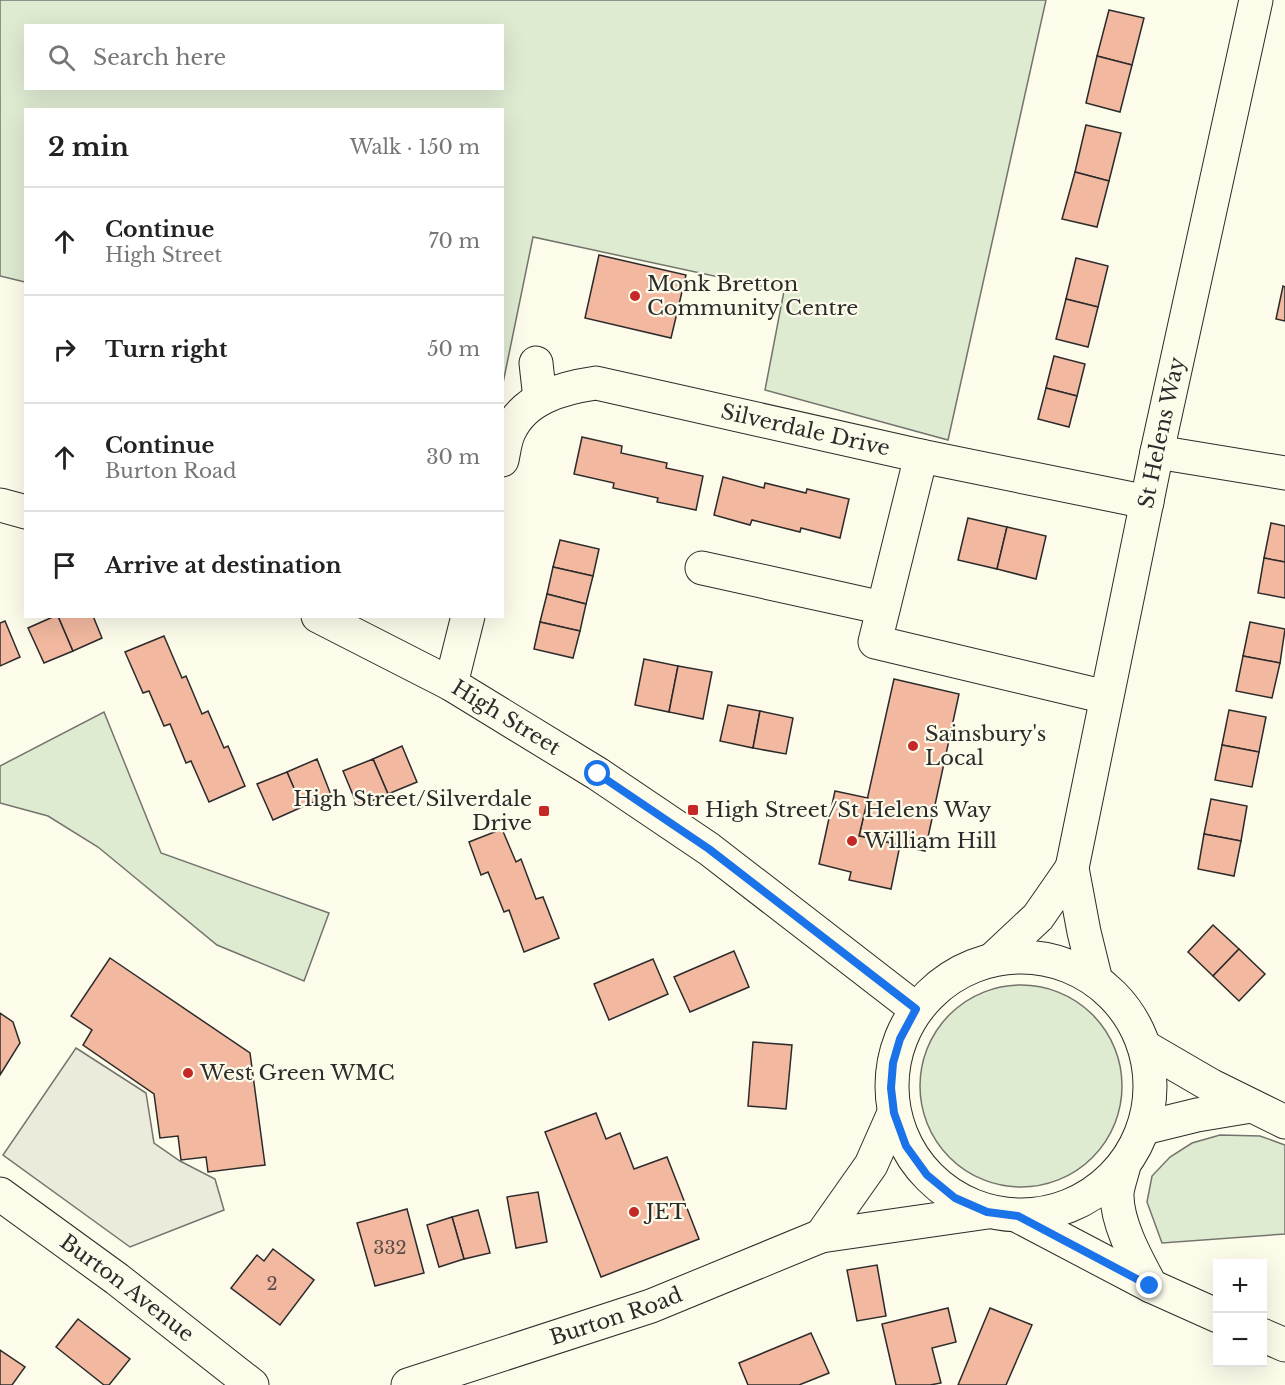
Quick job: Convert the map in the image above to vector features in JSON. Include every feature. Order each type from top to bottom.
[{"type":"street","name":"St Helens Way","points":[[1096,981],[1072,868],[1156,452],[1256,0]]},
{"type":"street","points":[[536,363],[540,399]]},
{"type":"street","name":"Silverdale Drive","points":[[504,451],[508,433],[521,413],[540,399],[567,387],[596,383],[921,456],[1147,502]]},
{"type":"street","points":[[1156,452],[1285,473]]},
{"type":"street","points":[[921,456],[875,642],[1106,697]]},
{"type":"street","points":[[0,506],[24,512]]},
{"type":"street","points":[[702,568],[883,608]]},
{"type":"street","name":"High Street","points":[[322,618],[451,684],[598,774],[709,849],[916,1009]]},
{"type":"street","points":[[451,684],[468,618]]},
{"type":"street","name":"St Helens Way","points":[[992,960],[1038,917],[1072,868]]},
{"type":"street","points":[[1150,1286],[1129,1242],[1120,1216],[1117,1193],[1124,1165],[1136,1147],[1144,1128],[1151,1088],[1145,1047],[1133,1022],[1117,999],[1096,981],[1072,967],[1046,959],[1019,956],[992,960],[963,970],[938,987],[916,1009],[900,1039],[893,1063],[891,1088],[894,1113],[906,1146],[927,1175],[955,1198],[1003,1214],[1150,1286],[1213,1314]]},
{"type":"street","points":[[1145,1047],[1251,1106],[1285,1122]]},
{"type":"street","points":[[1144,1128],[1197,1115],[1251,1106]]},
{"type":"street","points":[[821,1236],[871,1166],[894,1113]]},
{"type":"street","name":"Burton Road","points":[[408,1385],[651,1306],[821,1236],[1003,1214],[1048,1213],[1077,1203],[1103,1187],[1124,1165]]},
{"type":"street","name":"Burton Avenue","points":[[0,1194],[117,1279],[252,1385]]},
{"type":"street","points":[[1267,1337],[1285,1345]]},
{"type":"green space","points":[[0,0],[1046,0],[948,440],[765,390],[784,291],[533,237],[504,378],[504,108],[24,108],[24,282],[0,276]]},
{"type":"green space","points":[[104,712],[161,853],[329,913],[304,981],[217,945],[98,847],[48,816],[0,803],[0,766]]},
{"type":"green space","points":[[1011,985],[1031,985],[1060,992],[1093,1014],[1115,1047],[1122,1086],[1115,1125],[1093,1158],[1060,1180],[1031,1187],[1011,1187],[982,1180],[949,1158],[927,1125],[920,1096],[920,1076],[927,1047],[949,1014],[982,992]]},
{"type":"green space","points":[[1220,1135],[1260,1136],[1285,1145],[1285,1234],[1162,1243],[1147,1202],[1152,1176],[1170,1157],[1192,1143]]},
{"type":"shaded area","points":[[76,1048],[146,1093],[154,1143],[180,1161],[215,1179],[224,1210],[130,1247],[3,1155]]},
{"type":"building","points":[[1109,10],[1144,18],[1132,65],[1097,56]]},
{"type":"building","points":[[1097,56],[1132,65],[1120,112],[1086,103]]},
{"type":"building","points":[[1086,125],[1121,133],[1109,181],[1075,172]]},
{"type":"building","points":[[1075,172],[1109,181],[1097,227],[1062,219]]},
{"type":"building","name":"Monk Bretton Community Centre","points":[[599,255],[686,275],[671,338],[585,318]]},
{"type":"building","points":[[1076,258],[1108,266],[1098,307],[1066,299]]},
{"type":"building","points":[[1283,286],[1285,287],[1285,321],[1276,319]]},
{"type":"building","points":[[1066,299],[1098,307],[1088,347],[1056,339]]},
{"type":"building","points":[[1054,356],[1085,364],[1077,396],[1046,388]]},
{"type":"building","points":[[1046,388],[1077,396],[1069,427],[1038,419]]},
{"type":"building","points":[[582,437],[622,446],[621,453],[667,463],[666,468],[703,476],[696,510],[657,502],[658,498],[613,488],[614,483],[574,474]]},
{"type":"building","points":[[723,477],[764,488],[765,483],[806,493],[807,489],[849,499],[840,538],[801,528],[800,532],[752,520],[750,525],[714,515]]},
{"type":"building","points":[[968,518],[1007,527],[997,569],[958,560]]},
{"type":"building","points":[[1271,523],[1285,526],[1285,562],[1264,558]]},
{"type":"building","points":[[1007,527],[1046,536],[1036,579],[997,569]]},
{"type":"building","points":[[560,540],[599,549],[593,576],[553,567]]},
{"type":"building","points":[[1264,558],[1285,562],[1285,598],[1258,593]]},
{"type":"building","points":[[553,567],[593,576],[586,604],[547,594]]},
{"type":"building","points":[[547,594],[586,604],[580,631],[540,622]]},
{"type":"building","points":[[50,618],[59,618],[73,651],[44,663],[28,628]]},
{"type":"building","points":[[59,618],[94,618],[102,638],[73,651]]},
{"type":"building","points":[[5,621],[20,657],[0,666],[0,623]]},
{"type":"building","points":[[540,622],[580,631],[573,658],[534,649]]},
{"type":"building","points":[[1250,622],[1285,629],[1280,663],[1243,656]]},
{"type":"building","points":[[164,636],[182,678],[186,676],[202,714],[208,711],[224,748],[228,746],[245,786],[209,802],[191,761],[186,763],[170,724],[164,726],[149,691],[143,693],[125,652]]},
{"type":"building","points":[[1243,656],[1280,663],[1272,698],[1236,691]]},
{"type":"building","points":[[644,659],[678,666],[669,712],[635,705]]},
{"type":"building","points":[[678,666],[712,672],[703,719],[669,712]]},
{"type":"building","name":"Sainsbury's Local","points":[[894,679],[959,694],[925,851],[859,836]]},
{"type":"building","points":[[728,705],[760,711],[753,748],[720,741]]},
{"type":"building","points":[[1229,710],[1266,717],[1259,752],[1222,745]]},
{"type":"building","points":[[760,711],[793,718],[786,754],[753,748]]},
{"type":"building","points":[[1222,745],[1259,752],[1252,787],[1215,780]]},
{"type":"building","points":[[402,746],[417,782],[388,794],[373,759]]},
{"type":"building","points":[[317,759],[331,795],[302,807],[287,772]]},
{"type":"building","points":[[373,759],[388,794],[358,807],[343,771]]},
{"type":"building","points":[[287,772],[302,807],[273,820],[257,784]]},
{"type":"building","name":"William Hill","points":[[835,791],[868,798],[859,836],[900,845],[891,889],[849,880],[851,872],[819,864]]},
{"type":"building","points":[[1211,799],[1247,806],[1241,841],[1204,834]]},
{"type":"building","points":[[502,829],[516,862],[521,859],[536,899],[543,897],[559,938],[524,952],[509,910],[504,912],[488,872],[481,875],[469,842]]},
{"type":"building","points":[[1204,834],[1241,841],[1234,876],[1198,869]]},
{"type":"building","points":[[1213,925],[1239,949],[1213,976],[1188,952]]},
{"type":"building","points":[[1239,949],[1265,974],[1239,1001],[1213,976]]},
{"type":"building","points":[[734,951],[749,987],[690,1012],[674,977]]},
{"type":"building","name":"West Green WMC","points":[[110,958],[250,1053],[265,1165],[208,1172],[206,1157],[181,1160],[178,1136],[160,1138],[154,1094],[83,1045],[92,1030],[71,1016]]},
{"type":"building","points":[[653,959],[668,994],[609,1020],[594,984]]},
{"type":"building","points":[[0,1013],[13,1022],[20,1043],[0,1075]]},
{"type":"building","points":[[753,1042],[792,1045],[786,1109],[748,1106]]},
{"type":"building","points":[[596,1113],[606,1139],[620,1133],[634,1169],[667,1157],[699,1239],[601,1277],[545,1132]]},
{"type":"building","points":[[538,1192],[547,1242],[516,1248],[507,1197]]},
{"type":"building","points":[[407,1209],[424,1273],[375,1286],[357,1223]]},
{"type":"building","points":[[478,1210],[490,1253],[464,1259],[452,1217]]},
{"type":"building","points":[[452,1217],[464,1259],[439,1267],[427,1225]]},
{"type":"building","points":[[273,1249],[314,1280],[280,1325],[231,1288],[257,1255],[264,1261]]},
{"type":"building","points":[[877,1265],[886,1316],[857,1321],[847,1270]]},
{"type":"building","points":[[948,1308],[956,1342],[932,1348],[941,1383],[896,1385],[882,1324]]},
{"type":"building","points":[[990,1308],[1032,1325],[1006,1385],[958,1385]]},
{"type":"building","points":[[78,1319],[130,1359],[109,1385],[104,1385],[56,1347]]},
{"type":"building","points":[[811,1333],[829,1373],[799,1385],[748,1385],[739,1363]]},
{"type":"building","points":[[0,1350],[25,1367],[12,1385],[0,1385]]},
{"type":"place","name":"Monk Bretton Community Centre","points":[[635,296]]},
{"type":"place","name":"Sainsbury's Local","points":[[913,746]]},
{"type":"place","name":"High Street/St Helens Way","points":[[693,810]]},
{"type":"place","name":"High Street/Silverdale Drive","points":[[544,811]]},
{"type":"place","name":"William Hill","points":[[852,841]]},
{"type":"place","name":"West Green WMC","points":[[188,1073]]},
{"type":"place","name":"JET","points":[[634,1212]]},
{"type":"route","points":[[598,774],[709,849],[916,1009],[900,1039],[893,1063],[891,1088],[894,1113],[906,1146],[927,1175],[955,1198],[987,1212],[1018,1216],[1150,1286]]}]
